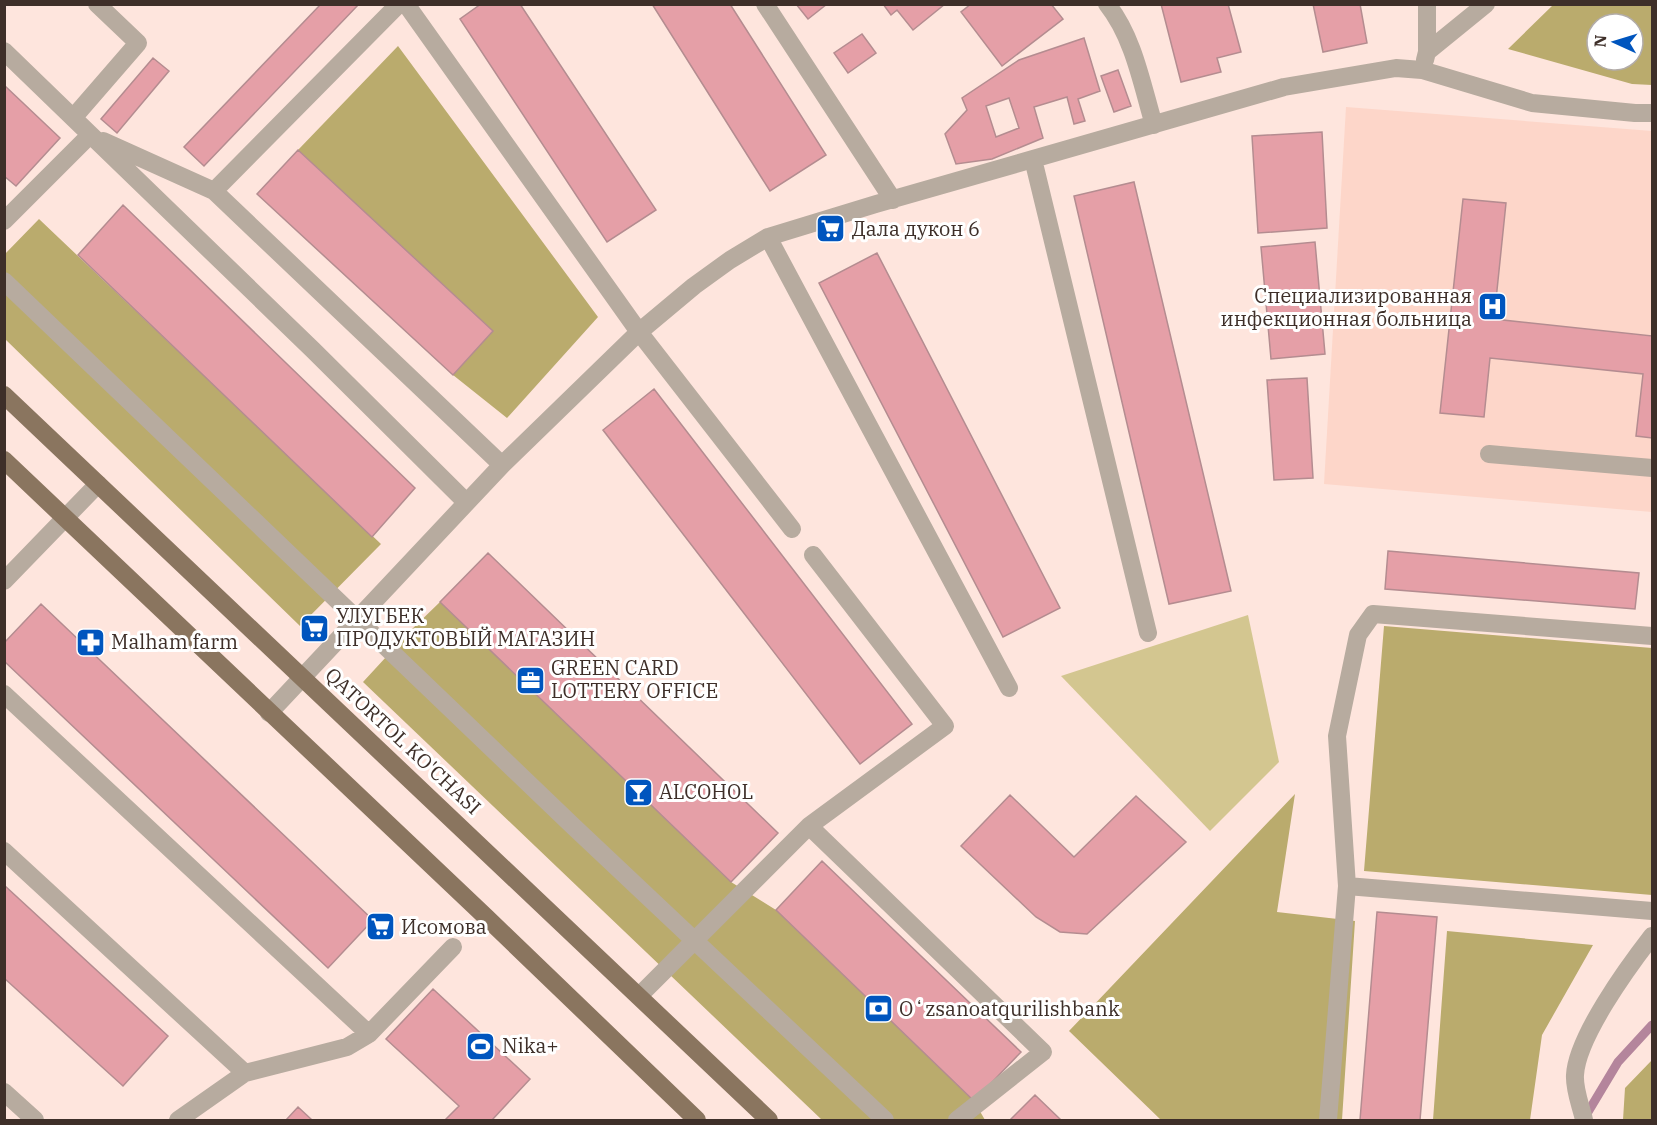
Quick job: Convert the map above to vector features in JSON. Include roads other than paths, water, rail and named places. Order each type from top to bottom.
[{"type":"main road","name":"QATORTOL KO'CHASI","points":[[4,395],[769,1120]]},
{"type":"main road","points":[[4,460],[697,1120]]},
{"type":"street","points":[[73,118],[138,44],[97,4]]},
{"type":"street","points":[[214,191],[399,4]]},
{"type":"street","points":[[406,4],[639,332],[792,529]]},
{"type":"street","points":[[765,4],[893,200]]},
{"type":"street","points":[[1107,4],[1125,34],[1154,125]]},
{"type":"street","points":[[1422,70],[1427,52],[1427,4]]},
{"type":"street","points":[[1427,52],[1486,4]]},
{"type":"street","points":[[4,51],[314,350],[466,502]]},
{"type":"street","points":[[269,713],[466,502],[639,332],[694,286],[730,260],[768,237],[1284,87],[1396,68],[1422,70],[1532,103],[1653,113]]},
{"type":"street","points":[[90,135],[214,191],[502,465]]},
{"type":"street","points":[[6,218],[90,135]]},
{"type":"street","points":[[1033,159],[1148,633]]},
{"type":"street","points":[[768,237],[1009,688]]},
{"type":"street","points":[[4,281],[885,1120]]},
{"type":"street","points":[[1489,454],[1653,468]]},
{"type":"street","points":[[4,580],[98,484]]},
{"type":"street","points":[[639,996],[809,826],[945,726],[813,555]]},
{"type":"street","points":[[1328,1120],[1347,886],[1337,736],[1358,635],[1373,614],[1653,636]]},
{"type":"street","points":[[4,694],[369,1034]]},
{"type":"street","points":[[809,826],[1043,1052],[957,1120]]},
{"type":"street","points":[[4,851],[245,1073]]},
{"type":"street","points":[[1347,886],[1653,911]]},
{"type":"street","points":[[1584,1120],[1575,1079],[1578,1056],[1629,966],[1653,936]]},
{"type":"street","points":[[178,1120],[245,1073],[346,1047],[369,1034],[453,947]]},
{"type":"street","points":[[4,1092],[35,1120]]},
{"type":"waterway","points":[[1585,1117],[1618,1062],[1652,1025]]},
{"type":"place","name":"Дала дукон 6","points":[[831,229]]},
{"type":"place","name":"Специализированная инфекционная больница","points":[[1493,307]]},
{"type":"place","name":"УЛУГБЕК ПРОДУКТОВЫЙ МАГАЗИН","points":[[315,628]]},
{"type":"place","name":"Malham farm","points":[[90,642]]},
{"type":"place","name":"GREEN CARD LOTTERY OFFICE","points":[[530,680]]},
{"type":"place","name":"ALCOHOL","points":[[638,792]]},
{"type":"place","name":"Исомова","points":[[380,927]]},
{"type":"place","name":"Oʻzsanoatqurilishbank","points":[[878,1009]]},
{"type":"place","name":"Nika+","points":[[481,1046]]}]
